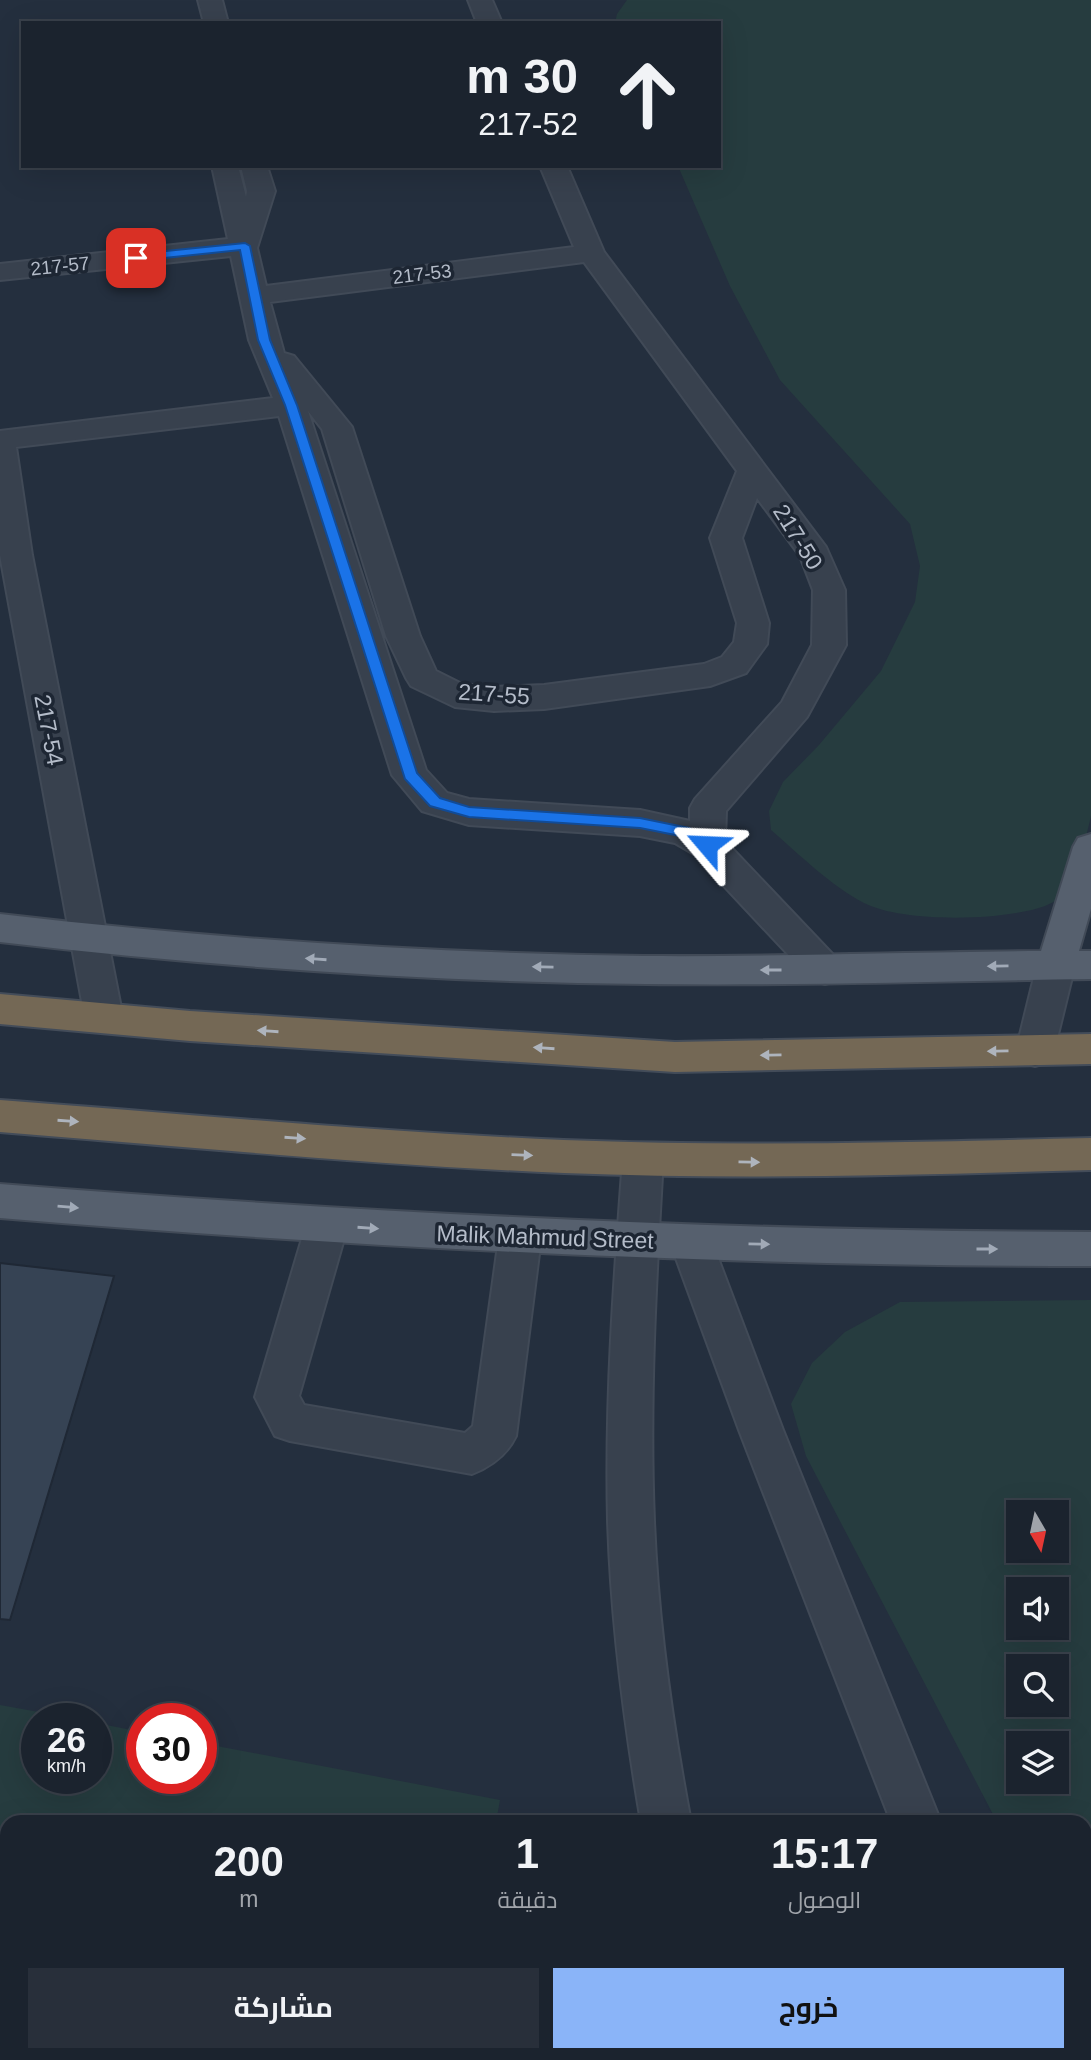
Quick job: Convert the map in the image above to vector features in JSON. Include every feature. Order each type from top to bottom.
[{"type":"highway","points":[[0,1009],[190,1026],[675,1057],[1091,1049]]},
{"type":"highway","points":[[0,1116],[499,1154],[754,1162],[1091,1154]]},
{"type":"main road","points":[[0,928],[89,939],[334,960],[633,970],[825,970],[1073,965],[1091,847]]},
{"type":"main road","name":"Malik Mahmud Street","points":[[0,1201],[253,1223],[327,1225],[520,1238],[982,1250],[1091,1249]]},
{"type":"street","points":[[210,0],[215,21]]},
{"type":"street","points":[[480,0],[489,21]]},
{"type":"street","points":[[226,168],[264,340],[291,405],[410,775],[435,802],[469,812],[640,823],[684,832],[707,845],[825,970]]},
{"type":"street","points":[[245,246],[261,191],[255,168]]},
{"type":"street","name":"217-50","points":[[554,168],[591,253],[815,554],[829,590],[829,645],[796,709],[708,808],[707,845]]},
{"type":"street","name":"217-57","points":[[0,272],[245,246]]},
{"type":"street","name":"217-53","points":[[253,296],[591,253]]},
{"type":"street","name":"217-55","points":[[264,340],[337,427],[403,636],[423,678],[455,695],[494,699],[544,697],[710,675],[734,665],[750,644],[753,623],[726,538],[753,469]]},
{"type":"street","points":[[0,440],[291,405]]},
{"type":"street","name":"217-54","points":[[0,440],[8,556],[104,1018]]},
{"type":"street","points":[[1035,1051],[1073,965]]},
{"type":"street","points":[[643,1159],[632,1356],[630,1480],[638,1616],[655,1762],[665,1815]]},
{"type":"street","points":[[327,1225],[277,1397],[281,1410],[290,1422],[472,1454],[494,1436],[520,1238]]},
{"type":"street","points":[[691,1242],[761,1430],[913,1815]]},
{"type":"green space","points":[[627,0],[1091,0],[1091,816],[1073,891],[1049,904],[1005,915],[954,918],[903,914],[881,909],[864,903],[839,888],[771,830],[769,811],[783,782],[819,745],[881,671],[915,602],[920,566],[910,524],[780,380],[730,286],[679,168],[721,168],[721,21],[615,21]]},
{"type":"green space","points":[[1091,1300],[1091,1815],[993,1815],[806,1456],[791,1404],[812,1363],[845,1332],[900,1302]]},
{"type":"green space","points":[[0,1705],[21,1709],[21,1794],[112,1794],[112,1726],[126,1729],[126,1794],[217,1794],[217,1746],[500,1800],[497,1815],[0,1815]]},
{"type":"building","points":[[0,1263],[114,1276],[10,1620],[0,1619]]},
{"type":"route","points":[[136,258],[245,246],[264,340],[291,405],[410,775],[435,802],[469,812],[640,823],[684,832],[707,845]]}]
